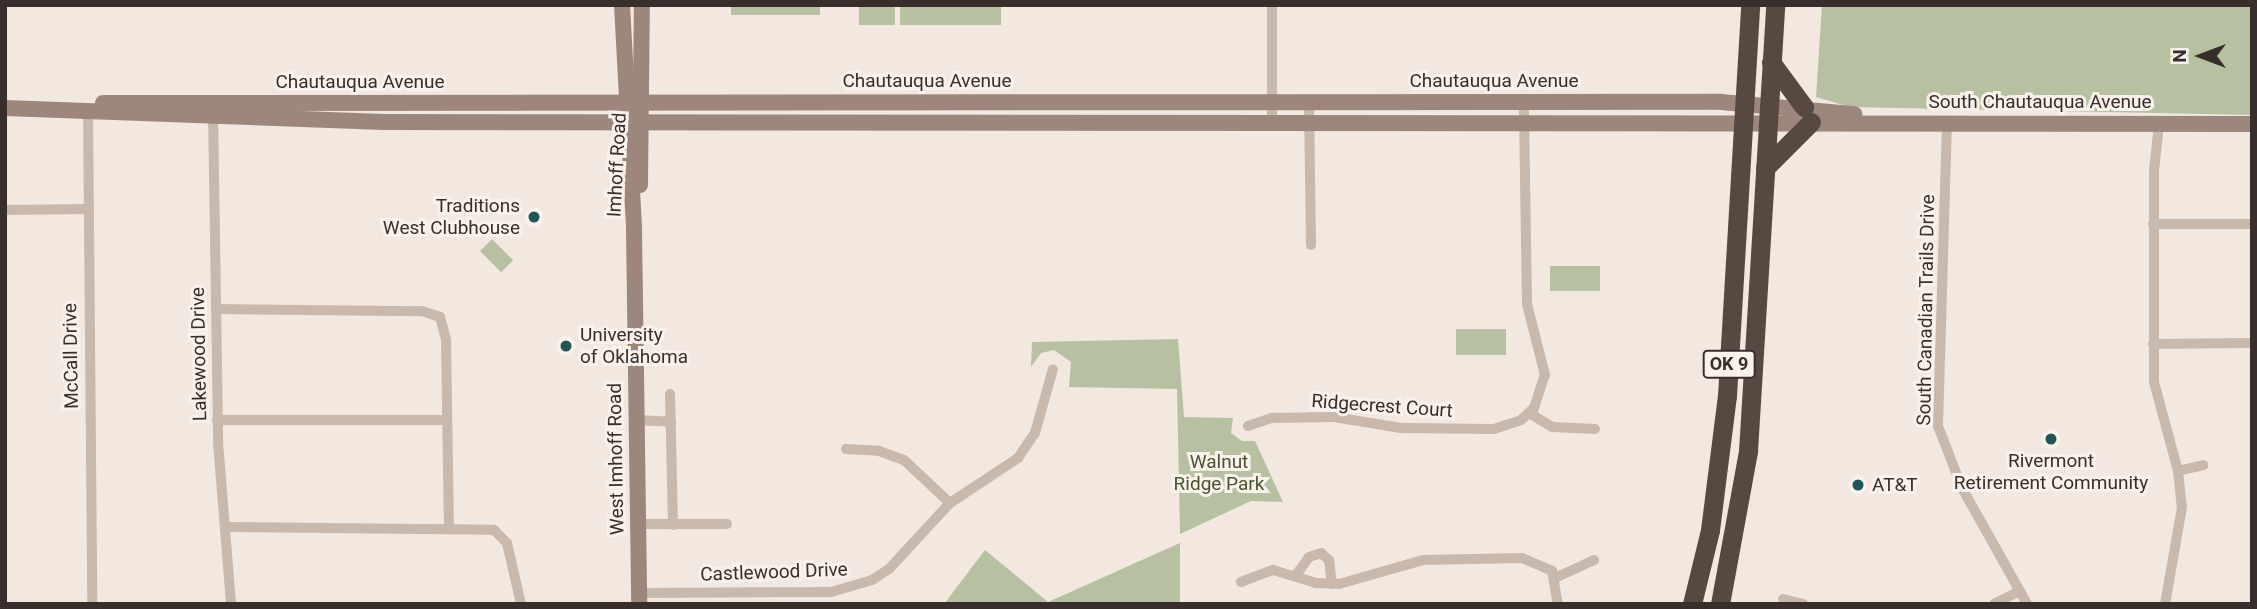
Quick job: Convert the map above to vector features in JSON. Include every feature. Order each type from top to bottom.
[{"type":"highway","name":"OK 9","points":[[1692,604],[1710,530],[1727,396],[1750,5]]},
{"type":"highway","name":"OK 9","points":[[1720,604],[1748,451],[1775,5]]},
{"type":"highway","points":[[1765,168],[1808,114],[1771,62]]},
{"type":"main road","name":"Imhoff Road","points":[[622,5],[634,104]]},
{"type":"main road","name":"Imhoff Road","points":[[634,229],[633,123],[642,5]]},
{"type":"main road","name":"Chautauqua Avenue","points":[[5,108],[88,108],[101,114],[634,104],[1524,102],[1743,113]]},
{"type":"main road","name":"Chautauqua Avenue","points":[[214,110],[633,123],[1524,123],[1768,113]]},
{"type":"main road","name":"South Chautauqua Avenue","points":[[1768,113],[1912,122],[2252,124]]},
{"type":"main road","name":"West Imhoff Road","points":[[634,229],[639,598]]},
{"type":"street","points":[[1272,5],[1272,122]]},
{"type":"street","points":[[1524,102],[1527,304],[1545,375],[1542,391],[1529,413],[1552,427],[1595,429]]},
{"type":"street","points":[[1309,103],[1311,245]]},
{"type":"street","name":"McCall Drive","points":[[88,108],[92,604]]},
{"type":"street","name":"Lakewood Drive","points":[[214,110],[218,419],[231,604]]},
{"type":"street","name":"South Canadian Trails Drive","points":[[1947,122],[1938,426],[1962,488],[2027,604]]},
{"type":"street","points":[[2155,124],[2153,344],[2157,402],[2178,471],[2181,524],[2165,604]]},
{"type":"street","points":[[5,210],[87,209]]},
{"type":"street","points":[[2154,225],[2252,225]]},
{"type":"street","points":[[216,309],[422,311],[440,317],[446,340],[449,528]]},
{"type":"street","points":[[2153,344],[2248,343]]},
{"type":"street","name":"Castlewood Drive","points":[[639,598],[851,589],[889,569],[950,503],[1018,458],[1035,433],[1053,369]]},
{"type":"street","points":[[670,394],[673,525]]},
{"type":"street","name":"Ridgecrest Court","points":[[1248,426],[1271,418],[1334,417],[1401,428],[1494,429],[1529,413]]},
{"type":"street","points":[[218,419],[447,420]]},
{"type":"street","points":[[637,420],[671,422]]},
{"type":"street","points":[[846,449],[879,451],[904,460],[950,503]]},
{"type":"street","points":[[2178,471],[2203,466]]},
{"type":"street","points":[[638,524],[727,524]]},
{"type":"street","points":[[226,527],[489,529],[502,535],[521,604]]},
{"type":"street","points":[[1296,575],[1309,557],[1321,553],[1329,560],[1332,584]]},
{"type":"street","points":[[1241,582],[1266,571],[1332,584],[1423,560],[1453,557],[1531,559],[1547,567],[1555,578],[1558,604]]},
{"type":"street","points":[[1555,578],[1594,560]]},
{"type":"street","points":[[1994,604],[2020,592]]},
{"type":"street","points":[[1783,599],[1803,604]]},
{"type":"green space","points":[[731,5],[820,5],[820,15],[731,15]]},
{"type":"green space","points":[[859,5],[895,5],[895,25],[859,25]]},
{"type":"green space","points":[[900,5],[1001,5],[1001,25],[900,25]]},
{"type":"green space","points":[[1822,5],[2252,5],[2252,115],[1850,107],[1816,97]]},
{"type":"green space","points":[[492,239],[513,260],[501,272],[480,251]]},
{"type":"green space","points":[[1550,266],[1600,266],[1600,291],[1550,291]]},
{"type":"green space","points":[[1456,329],[1506,329],[1506,355],[1456,355]]},
{"type":"green space","name":"Walnut Ridge Park","points":[[1178,339],[1184,417],[1233,418],[1231,433],[1242,441],[1255,441],[1283,502],[1251,501],[1180,534],[1177,389],[1069,387],[1071,362],[1054,350],[1041,353],[1031,367],[1032,342]]},
{"type":"green space","points":[[1180,543],[1180,604],[944,604],[985,550],[1048,602]]},
{"type":"place","name":"Traditions West Clubhouse","points":[[534,217]]},
{"type":"place","name":"University of Oklahoma","points":[[566,346]]},
{"type":"place","name":"Rivermont Retirement Community","points":[[2051,439]]},
{"type":"place","name":"AT&T","points":[[1858,485]]}]
